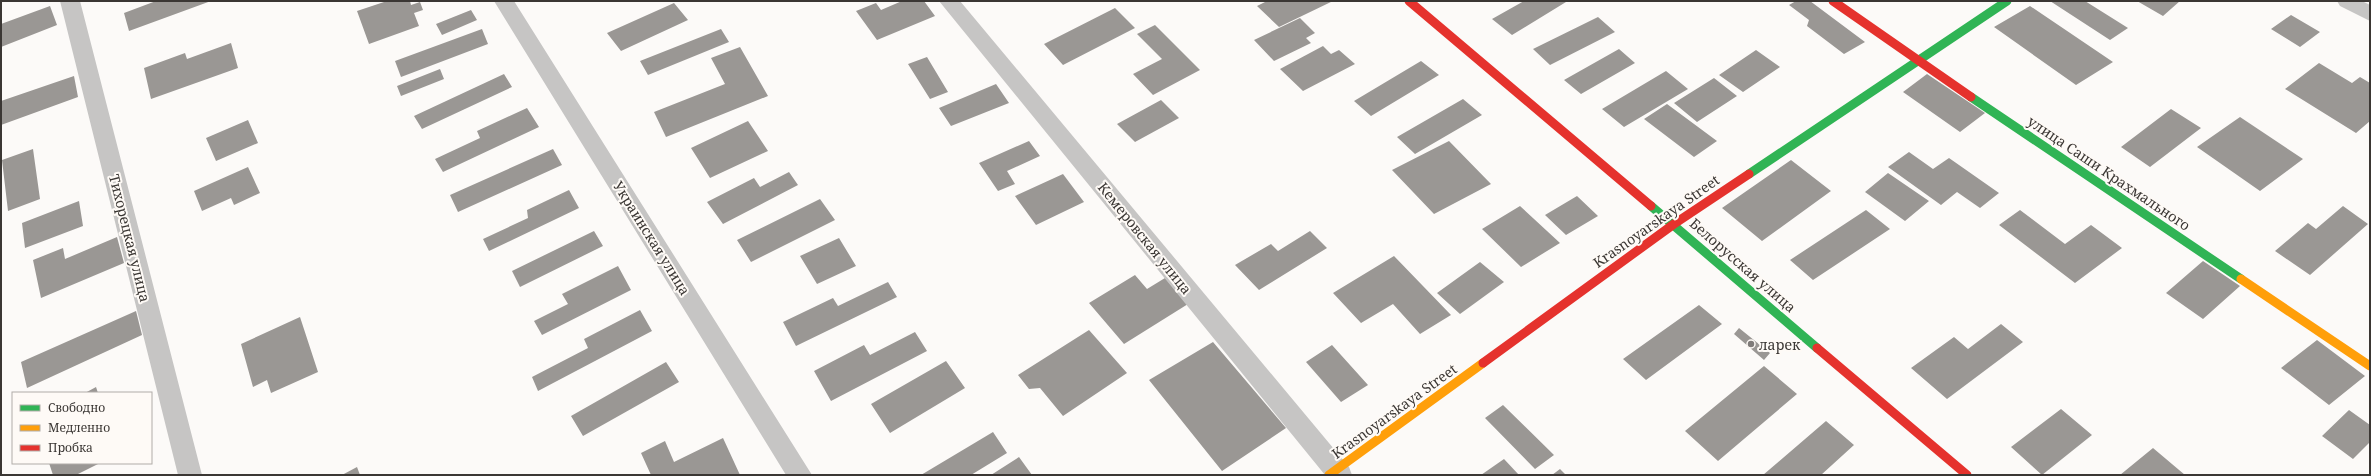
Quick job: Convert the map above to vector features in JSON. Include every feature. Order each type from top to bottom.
[{"type":"street","name":"Тихорецкая улица","points":[[70,1],[190,475]]},
{"type":"street","name":"Украинская улица","points":[[504,1],[800,475]]},
{"type":"street","name":"Кемеровская улица","points":[[950,1],[1335,473]]},
{"type":"street","name":"Белорусская улица","points":[[1409,1],[1674,224],[1967,475]]},
{"type":"street","name":"улица Саши Крахмального","points":[[1833,1],[1918,61],[2370,366]]},
{"type":"street","name":"Krasnoyarskaya Street","points":[[1335,473],[1674,224],[2007,1]]},
{"type":"street","points":[[2347,1],[2370,14]]},
{"type":"building","points":[[156,1],[211,1],[129,31],[124,13]]},
{"type":"building","points":[[387,1],[410,1],[411,5],[420,2],[423,10],[414,13],[419,26],[369,44],[357,11]]},
{"type":"building","points":[[902,1],[924,1],[935,16],[877,40],[856,11],[876,3],[881,10]]},
{"type":"building","points":[[1267,1],[1333,1],[1279,27],[1257,6]]},
{"type":"building","points":[[1524,1],[1566,2],[1512,35],[1492,19]]},
{"type":"building","points":[[1796,1],[1810,1],[1865,42],[1844,54],[1807,26],[1809,20],[1789,5]]},
{"type":"building","points":[[2050,1],[2085,1],[2128,28],[2110,40]]},
{"type":"building","points":[[2137,1],[2180,1],[2163,16]]},
{"type":"building","points":[[674,3],[688,20],[621,51],[607,33]]},
{"type":"building","points":[[50,6],[57,25],[1,47],[1,24]]},
{"type":"building","points":[[2030,6],[2113,62],[2076,85],[1994,27]]},
{"type":"building","points":[[1115,8],[1135,28],[1063,65],[1044,44]]},
{"type":"building","points":[[471,10],[477,20],[442,35],[436,24]]},
{"type":"building","points":[[2291,15],[2320,32],[2300,47],[2271,29]]},
{"type":"building","points":[[1598,17],[1615,32],[1550,65],[1533,49]]},
{"type":"building","points":[[1300,18],[1315,33],[1306,38],[1311,43],[1274,61],[1254,40]]},
{"type":"building","points":[[1155,25],[1200,70],[1153,95],[1133,74],[1162,59],[1137,34]]},
{"type":"building","points":[[482,29],[488,44],[401,77],[395,61]]},
{"type":"building","points":[[721,29],[729,42],[648,75],[640,61]]},
{"type":"building","points":[[231,43],[238,68],[151,99],[144,68],[185,53],[187,59]]},
{"type":"building","points":[[1323,46],[1331,54],[1339,50],[1355,64],[1303,91],[1280,69]]},
{"type":"building","points":[[740,47],[768,96],[666,137],[654,112],[725,84],[711,58]]},
{"type":"building","points":[[1619,49],[1635,63],[1581,94],[1564,80]]},
{"type":"building","points":[[1756,50],[1780,67],[1743,92],[1719,75]]},
{"type":"building","points":[[927,57],[948,92],[930,99],[908,64]]},
{"type":"building","points":[[1421,61],[1439,75],[1371,116],[1354,101]]},
{"type":"building","points":[[2319,63],[2352,83],[2360,77],[2370,83],[2370,121],[2356,133],[2285,89]]},
{"type":"building","points":[[440,69],[444,79],[401,96],[397,86]]},
{"type":"building","points":[[1666,71],[1688,89],[1624,127],[1602,109]]},
{"type":"building","points":[[504,74],[512,87],[422,129],[414,116]]},
{"type":"building","points":[[1927,74],[1985,113],[1960,132],[1903,92]]},
{"type":"building","points":[[74,76],[78,97],[1,125],[1,101]]},
{"type":"building","points":[[1714,78],[1737,96],[1697,122],[1674,103]]},
{"type":"building","points":[[996,84],[1009,103],[951,126],[939,108]]},
{"type":"building","points":[[1463,99],[1482,115],[1415,154],[1397,137]]},
{"type":"building","points":[[1161,100],[1179,118],[1135,142],[1117,124]]},
{"type":"building","points":[[1667,104],[1717,141],[1694,157],[1644,119]]},
{"type":"building","points":[[527,108],[539,127],[443,172],[435,159],[480,138],[477,131]]},
{"type":"building","points":[[2171,109],[2201,128],[2150,167],[2121,147]]},
{"type":"building","points":[[2240,117],[2303,159],[2260,191],[2197,147]]},
{"type":"building","points":[[248,120],[258,143],[216,161],[206,138]]},
{"type":"building","points":[[748,121],[768,151],[710,178],[691,148]]},
{"type":"building","points":[[1029,141],[1040,156],[1007,171],[1015,184],[998,191],[979,163]]},
{"type":"building","points":[[1449,141],[1491,184],[1434,214],[1392,170]]},
{"type":"building","points":[[33,149],[40,199],[8,211],[2,160]]},
{"type":"building","points":[[553,149],[562,165],[458,212],[450,195]]},
{"type":"building","points":[[1909,152],[1933,169],[1949,158],[1999,193],[1980,208],[1957,192],[1941,205],[1888,167]]},
{"type":"building","points":[[1791,160],[1831,191],[1762,241],[1722,208]]},
{"type":"building","points":[[248,167],[260,193],[234,205],[231,198],[202,211],[194,191]]},
{"type":"building","points":[[789,172],[798,185],[723,224],[707,202],[754,178],[760,187]]},
{"type":"building","points":[[1888,173],[1929,201],[1905,221],[1865,192]]},
{"type":"building","points":[[1063,174],[1084,202],[1036,225],[1015,196]]},
{"type":"building","points":[[569,190],[579,208],[489,251],[483,239],[528,218],[527,210]]},
{"type":"building","points":[[1577,196],[1598,216],[1566,235],[1545,215]]},
{"type":"building","points":[[820,199],[835,220],[751,262],[737,240]]},
{"type":"building","points":[[79,201],[83,226],[25,248],[22,223]]},
{"type":"building","points":[[1520,206],[1560,243],[1521,267],[1482,229]]},
{"type":"building","points":[[2343,206],[2368,224],[2310,275],[2275,251],[2308,223],[2316,229]]},
{"type":"building","points":[[1866,210],[1890,229],[1813,280],[1790,260]]},
{"type":"building","points":[[2020,210],[2065,244],[2091,225],[2122,248],[2075,283],[1999,225]]},
{"type":"building","points":[[594,231],[603,246],[520,287],[512,271]]},
{"type":"building","points":[[1310,231],[1327,248],[1259,290],[1235,265],[1271,244],[1278,251]]},
{"type":"building","points":[[117,237],[124,263],[41,298],[33,260],[63,248],[65,259]]},
{"type":"building","points":[[839,238],[856,266],[817,284],[800,256]]},
{"type":"building","points":[[1394,256],[1451,315],[1420,334],[1393,304],[1361,323],[1333,293]]},
{"type":"building","points":[[2203,261],[2240,286],[2203,319],[2166,293]]},
{"type":"building","points":[[1480,262],[1504,282],[1460,314],[1437,293]]},
{"type":"building","points":[[618,266],[631,290],[542,335],[534,321],[568,304],[562,294]]},
{"type":"building","points":[[1135,275],[1147,289],[1165,278],[1188,304],[1124,344],[1089,303]]},
{"type":"building","points":[[888,282],[897,297],[796,346],[783,322],[833,298],[838,306]]},
{"type":"building","points":[[1699,305],[1722,324],[1646,380],[1623,359]]},
{"type":"building","points":[[640,310],[652,331],[538,391],[532,377],[588,348],[584,339]]},
{"type":"building","points":[[136,311],[142,335],[27,388],[21,362]]},
{"type":"building","points":[[300,317],[318,372],[271,393],[267,380],[253,387],[241,344]]},
{"type":"building","points":[[2001,324],[2023,342],[1947,399],[1911,368],[1954,337],[1968,349]]},
{"type":"building","name":"ларек","points":[[1739,328],[1770,353],[1764,360],[1734,334]]},
{"type":"building","points":[[1089,330],[1127,373],[1063,416],[1040,388],[1029,389],[1018,375]]},
{"type":"building","points":[[915,332],[927,351],[831,401],[814,371],[864,345],[870,355]]},
{"type":"building","points":[[2317,340],[2365,376],[2329,405],[2281,368]]},
{"type":"building","points":[[1213,342],[1286,428],[1222,471],[1149,380]]},
{"type":"building","points":[[1332,345],[1368,385],[1341,402],[1306,362]]},
{"type":"building","points":[[946,361],[965,388],[890,433],[871,404]]},
{"type":"building","points":[[666,362],[679,382],[583,436],[571,416]]},
{"type":"building","points":[[1764,366],[1797,394],[1718,461],[1685,431]]},
{"type":"building","points":[[96,387],[98,392],[87,392]]},
{"type":"building","points":[[1503,405],[1554,455],[1535,469],[1485,418]]},
{"type":"building","points":[[2061,409],[2092,435],[2042,475],[2011,447]]},
{"type":"building","points":[[2349,410],[2370,425],[2370,442],[2353,459],[2322,436]]},
{"type":"building","points":[[1826,421],[1854,445],[1821,475],[1763,475]]},
{"type":"building","points":[[993,432],[1007,453],[971,475],[921,475]]},
{"type":"building","points":[[723,438],[740,475],[651,475],[641,453],[665,441],[674,462]]},
{"type":"building","points":[[2153,448],[2185,475],[2120,475]]},
{"type":"building","points":[[1019,457],[1032,475],[991,475]]},
{"type":"building","points":[[1504,459],[1519,475],[1481,475]]},
{"type":"building","points":[[49,464],[98,464],[76,475],[53,475]]},
{"type":"building","points":[[357,467],[360,475],[342,475]]},
{"type":"building","points":[[1560,469],[1566,475],[1552,475]]},
{"type":"traffic: fast","points":[[1749,174],[2007,1]]},
{"type":"traffic: fast","points":[[1971,97],[2241,279]]},
{"type":"traffic: fast","points":[[1651,206],[1817,348]]},
{"type":"traffic: slow","points":[[2241,279],[2370,366]]},
{"type":"traffic: slow","points":[[1329,475],[1483,363]]},
{"type":"traffic: jam","points":[[1409,1],[1651,206]]},
{"type":"traffic: jam","points":[[1833,1],[1971,97]]},
{"type":"traffic: jam","points":[[1483,363],[1674,224],[1749,174]]},
{"type":"traffic: jam","points":[[1817,348],[1967,475]]},
{"type":"place","name":"ларек","points":[[1751,344]]}]
